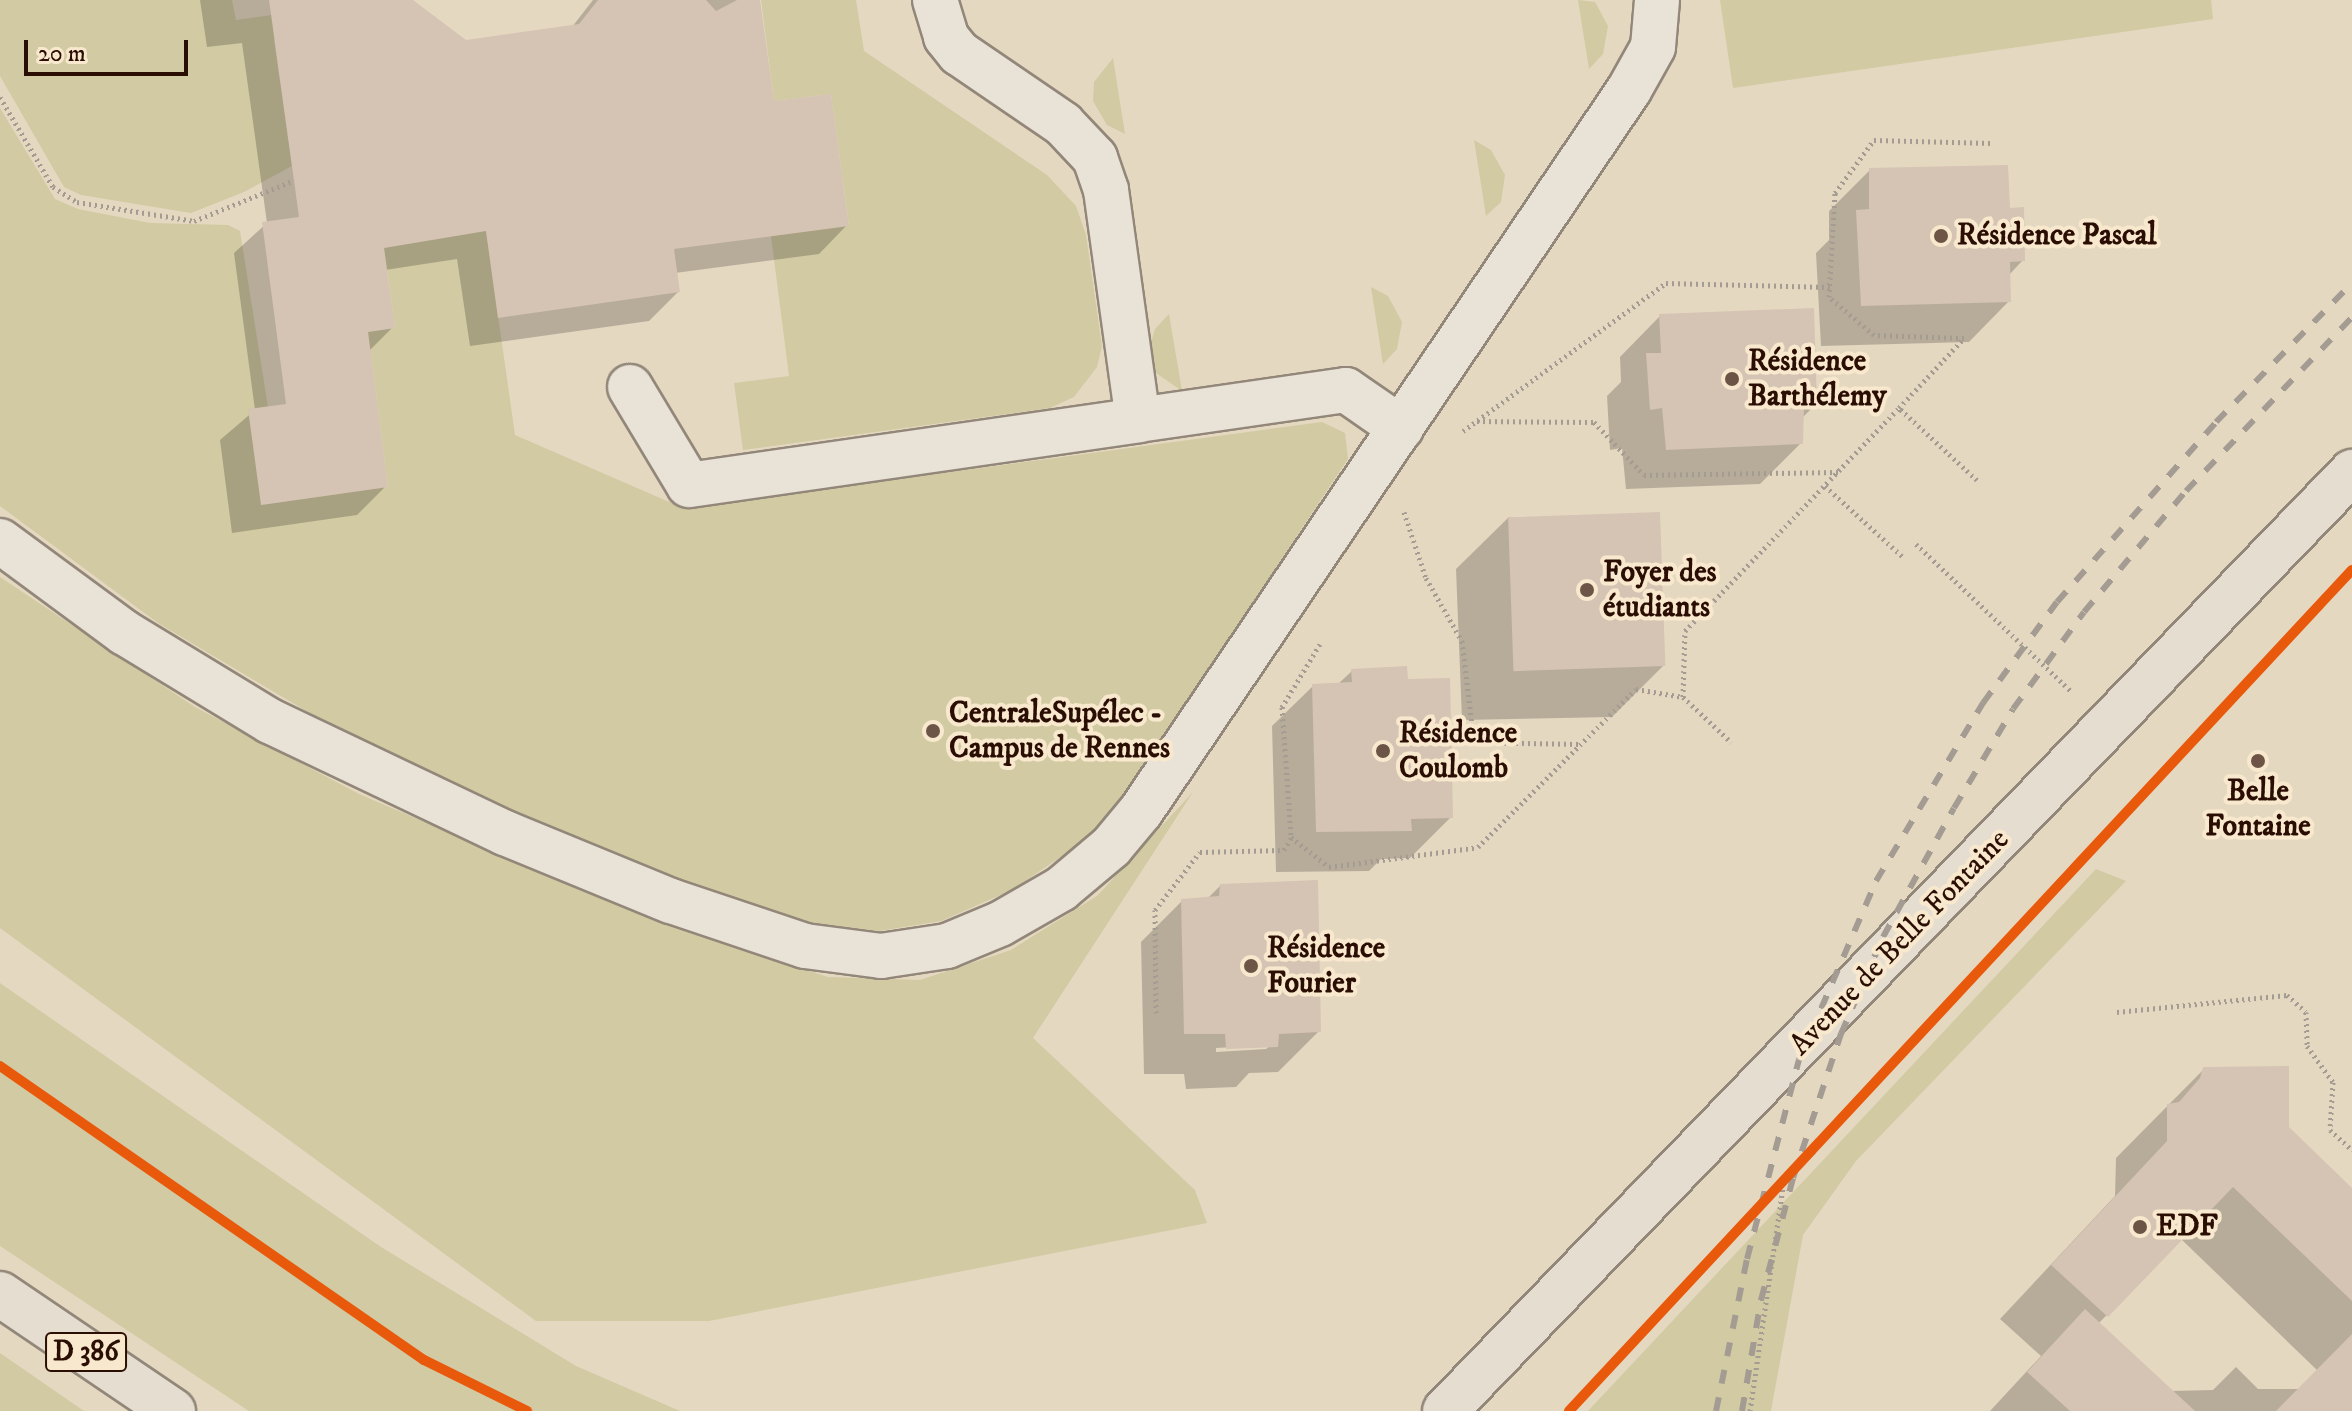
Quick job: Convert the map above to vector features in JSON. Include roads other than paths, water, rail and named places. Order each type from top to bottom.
[{"type":"main road","name":"Avenue de Belle Fontaine","points":[[1445,1411],[2352,472]]},
{"type":"main road","name":"D 386","points":[[0,1294],[173,1411]]},
{"type":"lane","points":[[935,0],[938,19],[959,53],[1063,124],[1095,158],[1106,190],[1138,420]]},
{"type":"lane","points":[[0,541],[125,633],[222,693],[423,796],[648,892],[768,935],[826,951],[898,956],[947,946],[1021,913],[1061,889],[1111,847],[1141,811],[1645,63],[1657,29],[1657,0]]},
{"type":"lane","points":[[630,387],[689,485],[1346,390],[1402,424]]},
{"type":"railway","points":[[1716,1411],[1747,1259],[1799,1060],[1876,881],[1983,703],[2057,602],[2216,422],[2352,283]]},
{"type":"railway","points":[[1742,1411],[1761,1300],[1793,1178],[1841,1034],[1883,937],[1954,808],[2013,709],[2084,612],[2186,491],[2352,317]]},
{"type":"place","name":"Résidence Pascal","points":[[1941,236]]},
{"type":"place","name":"Résidence Barthélemy","points":[[1732,379]]},
{"type":"place","name":"Foyer des étudiants","points":[[1587,590]]},
{"type":"place","name":"CentraleSupélec - Campus de Rennes","points":[[933,731]]},
{"type":"place","name":"Résidence Coulomb","points":[[1383,751]]},
{"type":"place","name":"Belle Fontaine","points":[[2258,761]]},
{"type":"place","name":"Résidence Fourier","points":[[1251,966]]},
{"type":"place","name":"EDF","points":[[2140,1227]]}]
